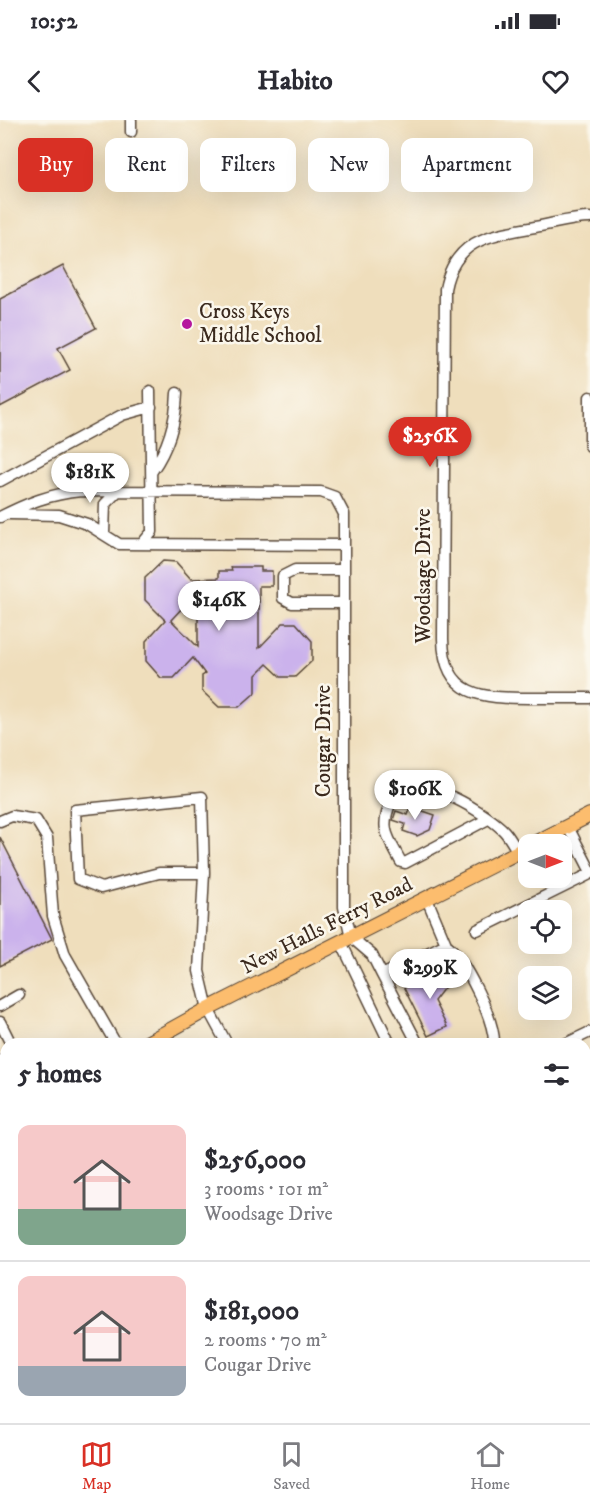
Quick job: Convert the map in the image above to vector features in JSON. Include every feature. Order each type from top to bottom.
[{"type":"main road","points":[[552,834],[590,815]]},
{"type":"main road","name":"New Halls Ferry Road","points":[[156,1038],[208,1009],[518,853]]},
{"type":"street","name":"Woodsage Drive","points":[[590,218],[484,238],[463,251],[448,273],[445,289],[443,639],[446,664],[454,679],[465,690],[497,698],[590,698]]},
{"type":"street","points":[[142,544],[152,532],[150,391]]},
{"type":"street","points":[[152,471],[162,456],[173,430],[177,393]]},
{"type":"street","points":[[590,397],[590,446]]},
{"type":"street","points":[[0,481],[122,415],[151,407]]},
{"type":"street","points":[[104,534],[105,504],[118,491]]},
{"type":"street","name":"Cougar Drive","points":[[2,516],[51,494],[118,491],[321,492],[335,497],[341,504],[344,513],[344,907],[346,940],[387,1038]]},
{"type":"street","name":"Cougar Drive","points":[[2,516],[30,513],[59,515],[87,524],[119,544],[344,545]]},
{"type":"street","points":[[344,570],[296,570],[283,576],[283,598],[292,603],[344,603]]},
{"type":"street","points":[[488,819],[405,863],[400,862],[387,836],[384,820],[394,793],[408,786],[419,786],[462,802],[488,819],[503,830],[518,845]]},
{"type":"street","points":[[204,869],[159,873],[101,888],[78,879],[75,810],[202,798],[204,869],[199,971],[208,1009],[224,1038]]},
{"type":"street","points":[[0,821],[12,816],[36,820],[47,838],[53,915],[65,955],[113,1038]]},
{"type":"street","points":[[477,930],[590,872],[568,826]]},
{"type":"street","points":[[426,899],[446,944],[455,952],[480,1000],[494,1031],[494,1038]]},
{"type":"street","points":[[346,940],[372,955],[415,1038]]},
{"type":"street","points":[[382,975],[446,944]]},
{"type":"street","points":[[0,1006],[19,995]]},
{"type":"street","points":[[0,1022],[8,1038]]},
{"type":"building","points":[[63,266],[96,328],[58,348],[70,370],[0,407],[0,299]]},
{"type":"building","points":[[163,561],[176,562],[191,579],[219,578],[219,571],[232,571],[231,567],[261,567],[261,571],[272,571],[272,586],[259,586],[259,648],[283,623],[296,623],[312,641],[312,661],[295,677],[281,677],[267,664],[256,675],[256,692],[239,707],[219,707],[202,691],[202,676],[205,674],[193,658],[174,678],[161,678],[146,661],[146,641],[165,620],[145,600],[145,578]],"holes":[[[198,591],[198,647],[171,620]]]},
{"type":"building","points":[[411,807],[435,815],[430,830],[417,836],[403,831],[405,824],[393,820],[396,811],[408,815]]},
{"type":"building","points":[[0,837],[52,939],[0,966]]},
{"type":"building","points":[[451,961],[457,971],[434,1001],[447,1027],[428,1036],[404,988],[423,979],[429,990]]},
{"type":"place","name":"Cross Keys Middle School","points":[[187,324]]}]
